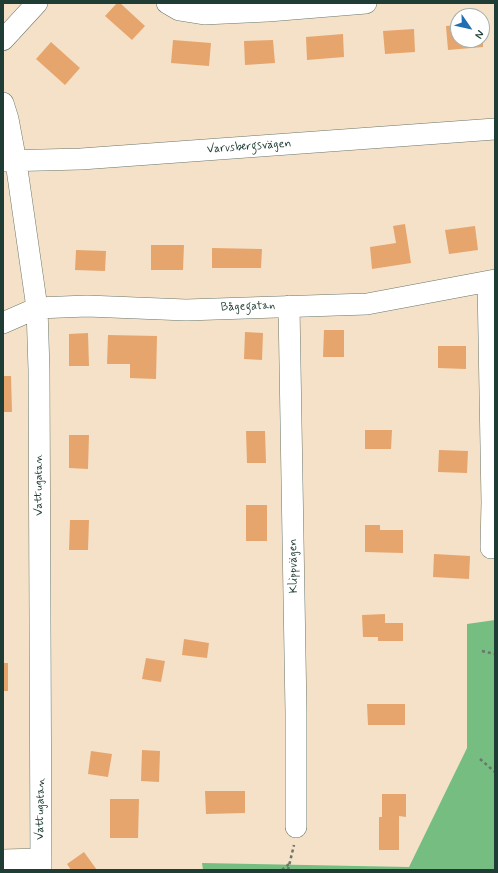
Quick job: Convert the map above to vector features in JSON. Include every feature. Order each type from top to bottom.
[{"type":"street","points":[[3,40],[37,3]]},
{"type":"street","points":[[167,3],[179,10],[204,14],[268,11],[366,3]]},
{"type":"street","name":"Vattugatan","points":[[3,103],[8,119],[10,161],[37,308],[41,865]]},
{"type":"street","name":"Varvsbergsvägen","points":[[10,161],[81,159],[495,129]]},
{"type":"street","points":[[491,281],[494,502],[491,548]]},
{"type":"street","name":"Bågegatan","points":[[3,323],[37,308],[87,306],[186,310],[367,304],[491,281]]},
{"type":"street","name":"Klippvägen","points":[[289,306],[296,712],[296,827]]},
{"type":"street","points":[[3,860],[41,865]]},
{"type":"path","points":[[482,651],[495,654]]},
{"type":"path","points":[[480,759],[495,772]]},
{"type":"path","points":[[288,870],[294,850],[296,827]]},
{"type":"path","points":[[282,870],[289,864]]},
{"type":"green space","points":[[495,620],[495,870],[203,870],[202,863],[409,867],[467,748],[467,624]]},
{"type":"building","points":[[117,3],[120,3],[145,26],[132,40],[105,16]]},
{"type":"building","points":[[446,26],[450,26],[450,48],[471,48],[448,50]]},
{"type":"building","points":[[414,29],[415,52],[385,54],[383,31]]},
{"type":"building","points":[[343,34],[344,57],[307,60],[306,37]]},
{"type":"building","points":[[173,40],[211,43],[209,66],[171,63]]},
{"type":"building","points":[[273,40],[275,63],[245,65],[244,41]]},
{"type":"building","points":[[51,42],[80,68],[65,85],[36,59]]},
{"type":"building","points":[[405,224],[411,263],[372,269],[370,247],[396,243],[393,226]]},
{"type":"building","points":[[475,226],[478,250],[449,254],[445,230]]},
{"type":"building","points":[[151,245],[184,245],[183,270],[151,270]]},
{"type":"building","points":[[212,248],[262,249],[261,268],[212,268]]},
{"type":"building","points":[[76,250],[106,251],[105,271],[75,270]]},
{"type":"building","points":[[324,330],[344,330],[344,357],[323,357]]},
{"type":"building","points":[[245,332],[263,333],[262,360],[244,359]]},
{"type":"building","points":[[88,333],[89,366],[69,366],[69,334]]},
{"type":"building","points":[[108,335],[157,336],[156,379],[130,378],[130,364],[107,364]]},
{"type":"building","points":[[438,346],[466,346],[466,369],[438,368]]},
{"type":"building","points":[[3,376],[11,376],[12,412],[3,412]]},
{"type":"building","points":[[365,430],[392,430],[391,449],[365,449]]},
{"type":"building","points":[[246,431],[265,431],[266,463],[247,463]]},
{"type":"building","points":[[69,435],[89,435],[88,469],[69,468]]},
{"type":"building","points":[[439,450],[468,451],[467,473],[438,472]]},
{"type":"building","points":[[246,505],[267,505],[267,541],[246,541]]},
{"type":"building","points":[[70,520],[89,520],[88,550],[69,550]]},
{"type":"building","points":[[365,525],[380,525],[380,530],[403,530],[403,553],[365,552]]},
{"type":"building","points":[[434,554],[470,556],[469,579],[433,577]]},
{"type":"building","points":[[385,614],[385,623],[403,623],[403,641],[378,641],[378,637],[363,637],[362,615]]},
{"type":"building","points":[[184,639],[209,643],[207,658],[182,655]]},
{"type":"building","points":[[146,658],[165,661],[161,682],[142,679]]},
{"type":"building","points":[[3,663],[8,663],[8,691],[3,691]]},
{"type":"building","points":[[367,704],[405,704],[405,725],[368,725]]},
{"type":"building","points":[[142,750],[160,751],[159,782],[141,781]]},
{"type":"building","points":[[91,751],[112,754],[108,777],[88,774]]},
{"type":"building","points":[[205,791],[245,791],[245,813],[206,814]]},
{"type":"building","points":[[382,794],[406,794],[406,817],[399,816],[399,850],[379,850],[379,817],[382,817]]},
{"type":"building","points":[[110,799],[139,799],[138,838],[110,838]]},
{"type":"building","points":[[84,852],[97,870],[71,870],[67,864]]}]
